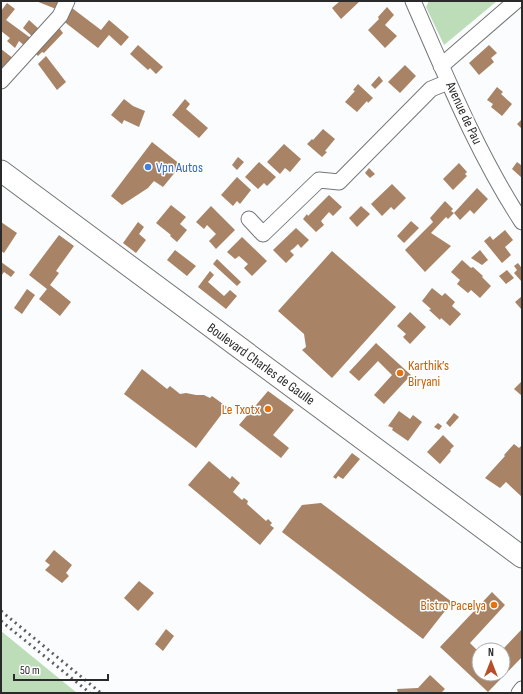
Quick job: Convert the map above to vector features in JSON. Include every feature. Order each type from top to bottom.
[{"type":"main road","name":"Boulevard Charles de Gaulle","points":[[1,171],[522,556]]},
{"type":"street","points":[[1,81],[60,16],[66,1]]},
{"type":"street","name":"Avenue de Pau","points":[[413,1],[448,82],[487,164],[522,222]]},
{"type":"street","points":[[441,66],[516,1]]},
{"type":"street","points":[[249,219],[263,234],[319,180],[339,182],[431,88],[448,82]]},
{"type":"street","points":[[519,693],[522,689]]},
{"type":"green space","points":[[429,1],[497,1],[444,45],[426,7]]},
{"type":"green space","points":[[1,631],[77,693],[1,692]]},
{"type":"building","points":[[36,1],[59,1],[56,9]]},
{"type":"building","points":[[340,1],[360,1],[341,19],[332,8]]},
{"type":"building","points":[[7,3],[15,9],[6,20],[32,39],[26,47],[19,41],[15,48],[7,41],[10,38],[1,31],[1,11]]},
{"type":"building","points":[[387,7],[394,15],[385,25],[397,36],[385,48],[368,30],[379,19],[378,17]]},
{"type":"building","points":[[72,8],[101,30],[109,20],[129,37],[121,46],[109,35],[98,48],[62,20]]},
{"type":"building","points":[[29,20],[40,30],[34,38],[23,28]]},
{"type":"building","points":[[57,25],[63,33],[44,53],[42,52],[38,56],[32,50]]},
{"type":"building","points":[[138,45],[163,67],[156,74],[150,68],[148,70],[130,54]]},
{"type":"building","points":[[489,45],[497,53],[491,58],[494,62],[479,75],[469,63]]},
{"type":"building","points":[[1,49],[14,59],[1,72]]},
{"type":"building","points":[[46,56],[66,82],[57,90],[38,64]]},
{"type":"building","points":[[405,65],[416,76],[400,93],[388,82]]},
{"type":"building","points":[[379,76],[383,81],[375,89],[371,85]]},
{"type":"building","points":[[358,84],[373,98],[368,103],[367,101],[357,112],[345,102],[355,91],[353,90]]},
{"type":"building","points":[[497,87],[503,92],[501,94],[512,104],[502,116],[491,107],[493,104],[487,100]]},
{"type":"building","points":[[124,99],[133,106],[145,111],[139,127],[124,120],[122,124],[111,115]]},
{"type":"building","points":[[185,99],[190,104],[186,109],[208,128],[199,138],[172,115]]},
{"type":"building","points":[[522,119],[522,129],[517,124]]},
{"type":"building","points":[[323,129],[335,139],[322,157],[307,144]]},
{"type":"building","points":[[152,142],[181,165],[163,187],[154,181],[148,188],[122,205],[111,196]]},
{"type":"building","points":[[284,144],[301,159],[290,172],[285,168],[280,174],[267,162]]},
{"type":"building","points":[[238,157],[244,162],[237,170],[232,165]]},
{"type":"building","points":[[259,162],[276,177],[267,186],[264,183],[258,189],[245,177]]},
{"type":"building","points":[[517,162],[521,165],[522,164],[522,178],[512,169]]},
{"type":"building","points":[[459,163],[467,172],[465,174],[467,176],[453,190],[443,179]]},
{"type":"building","points":[[369,168],[375,174],[370,178],[365,173]]},
{"type":"building","points":[[237,177],[251,190],[240,204],[237,201],[233,206],[221,195]]},
{"type":"building","points":[[392,184],[406,198],[394,210],[391,207],[382,216],[371,204]]},
{"type":"building","points":[[477,188],[488,199],[474,214],[470,210],[460,220],[454,213]]},
{"type":"building","points":[[329,195],[342,207],[333,216],[329,212],[321,221],[324,225],[316,232],[303,219]]},
{"type":"building","points":[[445,201],[453,209],[451,211],[454,213],[448,219],[446,217],[431,233],[451,246],[425,272],[405,250],[433,222],[430,218]]},
{"type":"building","points":[[171,205],[186,217],[180,224],[187,230],[177,242],[156,223]]},
{"type":"building","points":[[211,206],[235,230],[216,249],[209,241],[216,234],[207,225],[204,229],[196,222]]},
{"type":"building","points":[[361,206],[370,214],[357,227],[349,218]]},
{"type":"building","points":[[411,221],[419,228],[404,243],[397,236]]},
{"type":"building","points":[[1,222],[17,233],[4,253],[1,251]]},
{"type":"building","points":[[138,222],[144,227],[139,234],[146,240],[136,253],[123,243]]},
{"type":"building","points":[[296,228],[309,240],[301,248],[298,244],[290,251],[294,255],[286,263],[273,250]]},
{"type":"building","points":[[505,230],[513,240],[505,247],[511,255],[502,263],[484,241],[490,236],[493,240]]},
{"type":"building","points":[[59,235],[74,246],[56,271],[59,273],[50,285],[71,302],[60,316],[39,299],[47,289],[29,275]]},
{"type":"building","points":[[242,237],[267,261],[252,276],[244,268],[248,264],[239,256],[235,259],[227,252]]},
{"type":"building","points":[[175,250],[196,266],[187,276],[167,260]]},
{"type":"building","points":[[480,250],[488,260],[482,265],[471,258]]},
{"type":"building","points":[[332,251],[396,307],[332,378],[302,350],[306,347],[304,334],[278,311]]},
{"type":"building","points":[[217,259],[241,282],[237,286],[213,264]]},
{"type":"building","points":[[462,260],[471,268],[473,267],[491,286],[480,298],[471,290],[468,293],[457,284],[460,280],[451,272]]},
{"type":"building","points":[[1,262],[15,272],[11,277],[4,272],[1,276]]},
{"type":"building","points":[[518,263],[521,267],[522,266],[522,282],[514,273],[517,270],[514,266]]},
{"type":"building","points":[[507,270],[514,278],[506,284],[499,276]]},
{"type":"building","points":[[210,271],[214,275],[208,282],[224,296],[230,290],[237,296],[226,309],[198,287]]},
{"type":"building","points":[[432,288],[442,296],[445,293],[455,302],[452,306],[461,314],[450,326],[441,318],[440,320],[422,301]]},
{"type":"building","points":[[27,289],[35,295],[22,314],[14,308]]},
{"type":"building","points":[[522,296],[522,310],[515,302]]},
{"type":"building","points":[[410,312],[426,327],[410,344],[403,337],[406,334],[397,326]]},
{"type":"building","name":"Karthik’s Biryani","points":[[376,343],[411,375],[384,404],[374,395],[392,375],[378,361],[359,381],[349,372]]},
{"type":"building","points":[[142,369],[167,389],[170,386],[180,394],[186,393],[204,395],[210,398],[212,396],[227,407],[196,448],[124,394]]},
{"type":"building","points":[[522,381],[522,396],[514,389]]},
{"type":"building","points":[[268,391],[294,410],[273,435],[289,448],[281,458],[239,425]]},
{"type":"building","points":[[399,411],[410,419],[413,415],[422,422],[408,441],[392,430],[393,428],[388,426]]},
{"type":"building","points":[[454,413],[459,417],[450,427],[446,423]]},
{"type":"building","points":[[438,423],[442,426],[439,430],[434,427]]},
{"type":"building","points":[[443,435],[454,446],[440,464],[427,452]]},
{"type":"building","points":[[514,444],[519,448],[522,445],[522,497],[506,482],[500,488],[485,478]]},
{"type":"building","points":[[352,453],[360,459],[343,479],[338,476],[336,479],[333,477]]},
{"type":"building","points":[[209,461],[230,479],[232,476],[240,483],[233,492],[242,500],[244,498],[248,501],[247,504],[266,521],[268,519],[272,523],[270,525],[274,528],[260,545],[188,485]]},
{"type":"building","points":[[321,503],[452,602],[423,639],[282,532],[302,505]]},
{"type":"building","points":[[54,550],[72,565],[66,573],[69,576],[62,583],[45,570],[50,565],[45,561]]},
{"type":"building","points":[[139,581],[154,593],[138,611],[124,598]]},
{"type":"building","points":[[492,592],[505,605],[470,643],[471,676],[440,647]]},
{"type":"building","points":[[166,629],[174,636],[163,651],[155,644]]},
{"type":"building","points":[[522,629],[522,657],[511,668],[511,642],[510,642]]},
{"type":"building","points":[[430,675],[445,689],[441,693],[398,693],[397,689],[418,688]]},
{"type":"building","points":[[477,682],[498,682],[488,692]]},
{"type":"railway","points":[[1,611],[101,693]]},
{"type":"railway","points":[[1,621],[90,693]]},
{"type":"place","name":"Vpn Autos","points":[[148,167]]},
{"type":"place","name":"Karthik’s Biryani","points":[[400,373]]},
{"type":"place","name":"Le Txotx","points":[[268,409]]},
{"type":"place","name":"Bistro Pacelya","points":[[494,605]]}]
